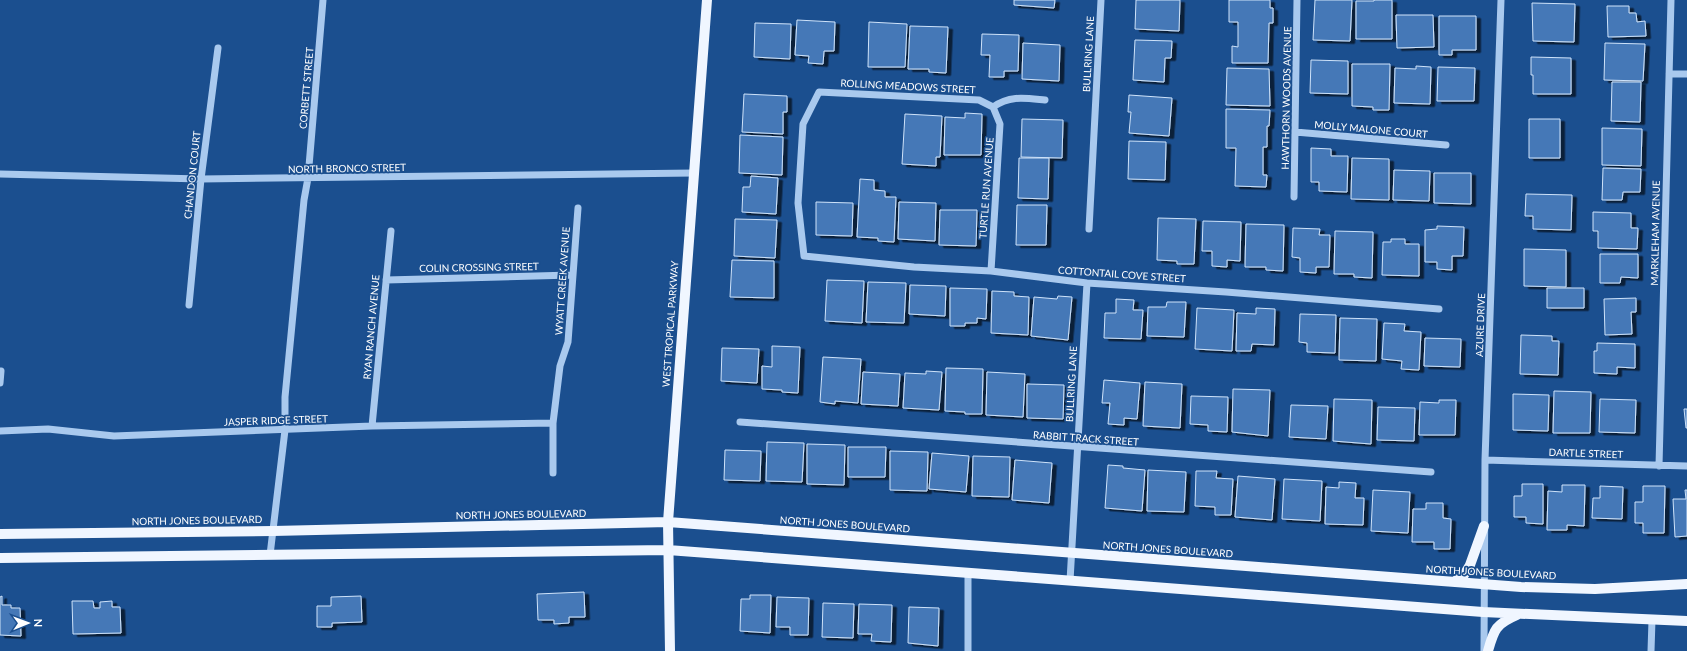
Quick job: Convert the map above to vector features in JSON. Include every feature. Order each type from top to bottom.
[{"type":"main road","name":"WEST TROPICAL PARKWAY","points":[[670,651],[668,522],[707,0]]},
{"type":"main road","name":"NORTH JONES BOULEVARD","points":[[0,534],[273,531],[668,522],[1072,554],[1483,584],[1595,589],[1687,584]]},
{"type":"main road","points":[[1454,582],[1464,575],[1470,565],[1484,526]]},
{"type":"main road","points":[[0,558],[668,550],[1070,582],[1483,612],[1687,621]]},
{"type":"main road","points":[[1488,651],[1494,631],[1498,625],[1519,614]]},
{"type":"street","name":"CORBETT STREET","points":[[285,430],[285,397],[304,200],[308,178],[323,0]]},
{"type":"street","name":"BULLRING LANE","points":[[1089,229],[1101,0]]},
{"type":"street","name":"HAWTHORN WOODS AVENUE","points":[[1294,197],[1297,0]]},
{"type":"street","name":"AZURE DRIVE","points":[[1484,651],[1483,584],[1485,460],[1501,0]]},
{"type":"street","name":"MARKLEHAM AVENUE","points":[[1659,466],[1671,0]]},
{"type":"street","name":"CHANDON COURT","points":[[189,305],[201,179],[218,48]]},
{"type":"street","points":[[1669,74],[1687,74]]},
{"type":"street","name":"ROLLING MEADOWS STREET","points":[[804,256],[798,203],[803,124],[820,92],[979,100],[993,108]]},
{"type":"street","points":[[993,108],[1004,101],[1014,98],[1045,100]]},
{"type":"street","name":"TURTLE RUN AVENUE","points":[[991,271],[1000,124],[993,108]]},
{"type":"street","name":"MOLLY MALONE COURT","points":[[1295,132],[1446,145]]},
{"type":"street","name":"NORTH BRONCO STREET","points":[[0,174],[201,179],[694,173]]},
{"type":"street","name":"WYATT CREEK AVENUE","points":[[553,473],[553,424],[560,366],[568,342],[578,208]]},
{"type":"street","name":"RYAN RANCH AVENUE","points":[[372,426],[391,231]]},
{"type":"street","name":"COTTONTAIL COVE STREET","points":[[804,256],[914,267],[991,271],[1087,283],[1226,292],[1439,309]]},
{"type":"street","name":"COLIN CROSSING STREET","points":[[386,280],[572,275]]},
{"type":"street","name":"BULLRING LANE","points":[[1070,582],[1087,283]]},
{"type":"street","points":[[0,383],[1,371]]},
{"type":"street","name":"RABBIT TRACK STREET","points":[[740,422],[1078,448],[1431,472]]},
{"type":"street","name":"JASPER RIDGE STREET","points":[[0,431],[48,429],[114,436],[372,426],[553,424]]},
{"type":"street","points":[[270,555],[285,430]]},
{"type":"street","name":"DARTLE STREET","points":[[1485,460],[1687,466]]},
{"type":"street","points":[[968,573],[968,651]]},
{"type":"street","points":[[1651,651],[1652,620]]},
{"type":"building","points":[[1014,0],[1055,0],[1054,8],[1014,5]]},
{"type":"building","points":[[1136,0],[1180,0],[1179,31],[1135,29]]},
{"type":"building","points":[[1229,0],[1270,0],[1270,8],[1273,8],[1273,23],[1269,23],[1268,63],[1232,63],[1232,46],[1238,47],[1238,22],[1229,22]]},
{"type":"building","points":[[1315,0],[1352,0],[1350,41],[1313,40]]},
{"type":"building","points":[[1392,0],[1392,39],[1356,39],[1356,1]]},
{"type":"building","points":[[1532,3],[1575,4],[1574,42],[1533,41]]},
{"type":"building","points":[[1607,6],[1629,6],[1629,13],[1636,13],[1637,22],[1645,21],[1646,36],[1608,37]]},
{"type":"building","points":[[1396,15],[1433,15],[1434,47],[1397,48]]},
{"type":"building","points":[[1439,16],[1476,16],[1476,50],[1452,50],[1452,55],[1439,55]]},
{"type":"building","points":[[797,20],[835,22],[834,51],[824,51],[823,64],[808,63],[809,56],[795,55]]},
{"type":"building","points":[[869,22],[907,24],[905,67],[868,67]]},
{"type":"building","points":[[755,23],[791,24],[790,59],[754,57]]},
{"type":"building","points":[[910,26],[948,27],[946,73],[929,72],[929,69],[908,69]]},
{"type":"building","points":[[982,34],[1019,35],[1018,71],[1004,71],[1004,77],[989,77],[990,55],[981,55]]},
{"type":"building","points":[[1135,40],[1172,41],[1171,58],[1165,58],[1164,82],[1133,80]]},
{"type":"building","points":[[1023,43],[1060,45],[1059,81],[1022,79]]},
{"type":"building","points":[[1605,43],[1645,44],[1643,81],[1604,80]]},
{"type":"building","points":[[1531,57],[1571,58],[1571,94],[1533,94]]},
{"type":"building","points":[[1311,60],[1348,61],[1348,94],[1310,93]]},
{"type":"building","points":[[1352,64],[1390,64],[1389,110],[1373,110],[1373,107],[1352,106]]},
{"type":"building","points":[[1416,66],[1431,67],[1430,104],[1394,103],[1395,68],[1416,69]]},
{"type":"building","points":[[1438,67],[1475,68],[1474,101],[1437,101]]},
{"type":"building","points":[[1227,68],[1269,69],[1270,106],[1226,105]]},
{"type":"building","points":[[1612,82],[1641,82],[1640,122],[1611,121]]},
{"type":"building","points":[[744,94],[787,96],[787,112],[783,112],[783,134],[742,132]]},
{"type":"building","points":[[1129,95],[1172,98],[1169,136],[1129,133],[1131,112],[1128,112]]},
{"type":"building","points":[[1226,109],[1270,110],[1269,126],[1267,126],[1267,147],[1263,147],[1263,175],[1267,175],[1266,187],[1235,186],[1236,148],[1226,148]]},
{"type":"building","points":[[965,113],[982,114],[981,155],[944,155],[945,117],[965,118]]},
{"type":"building","points":[[905,114],[942,116],[940,157],[936,157],[936,166],[902,164]]},
{"type":"building","points":[[1022,119],[1063,120],[1062,158],[1021,157]]},
{"type":"building","points":[[1529,119],[1560,119],[1560,158],[1529,158]]},
{"type":"building","points":[[1602,128],[1642,129],[1641,166],[1602,165]]},
{"type":"building","points":[[740,135],[783,137],[782,175],[739,173]]},
{"type":"building","points":[[1129,141],[1166,142],[1165,180],[1128,179]]},
{"type":"building","points":[[1311,148],[1331,149],[1331,156],[1348,156],[1347,192],[1319,191],[1319,182],[1311,182]]},
{"type":"building","points":[[1019,158],[1049,158],[1048,199],[1018,198]]},
{"type":"building","points":[[1352,158],[1389,159],[1389,200],[1351,199]]},
{"type":"building","points":[[1603,168],[1641,169],[1640,192],[1623,192],[1622,200],[1602,200]]},
{"type":"building","points":[[1394,170],[1430,171],[1429,201],[1393,200]]},
{"type":"building","points":[[1434,173],[1471,173],[1471,204],[1434,203]]},
{"type":"building","points":[[751,176],[778,178],[776,214],[742,212],[743,187],[750,187]]},
{"type":"building","points":[[860,179],[874,180],[874,190],[885,191],[885,197],[896,197],[894,242],[878,241],[878,238],[857,237]]},
{"type":"building","points":[[1526,194],[1572,195],[1571,230],[1533,229],[1533,216],[1525,216]]},
{"type":"building","points":[[816,202],[853,203],[852,236],[816,235]]},
{"type":"building","points":[[899,202],[936,203],[935,241],[898,239]]},
{"type":"building","points":[[1017,205],[1047,205],[1046,245],[1016,245]]},
{"type":"building","points":[[940,210],[977,210],[976,246],[939,245]]},
{"type":"building","points":[[1593,212],[1631,213],[1631,228],[1638,228],[1637,249],[1598,248],[1598,231],[1593,231]]},
{"type":"building","points":[[1158,218],[1196,219],[1194,264],[1177,264],[1177,261],[1157,260]]},
{"type":"building","points":[[735,219],[777,220],[775,258],[734,256]]},
{"type":"building","points":[[1203,221],[1241,222],[1240,261],[1227,260],[1227,267],[1212,266],[1212,251],[1202,251]]},
{"type":"building","points":[[1246,224],[1284,225],[1283,271],[1266,270],[1266,267],[1245,267]]},
{"type":"building","points":[[1437,226],[1464,227],[1463,256],[1452,256],[1452,270],[1437,269],[1437,262],[1425,262],[1425,230],[1437,229]]},
{"type":"building","points":[[1293,228],[1320,229],[1319,235],[1330,235],[1329,267],[1316,267],[1316,273],[1300,272],[1300,258],[1292,257]]},
{"type":"building","points":[[1335,231],[1373,232],[1372,278],[1354,277],[1354,274],[1334,274]]},
{"type":"building","points":[[1391,239],[1405,239],[1405,244],[1419,244],[1419,276],[1382,275],[1383,242],[1391,242]]},
{"type":"building","points":[[1524,249],[1566,250],[1566,287],[1524,286]]},
{"type":"building","points":[[1600,254],[1638,254],[1638,278],[1621,277],[1620,283],[1600,283]]},
{"type":"building","points":[[732,260],[774,261],[774,298],[730,297]]},
{"type":"building","points":[[827,280],[864,281],[862,323],[825,321]]},
{"type":"building","points":[[868,282],[906,283],[904,323],[866,322]]},
{"type":"building","points":[[910,285],[946,286],[945,316],[909,314]]},
{"type":"building","points":[[950,288],[987,289],[986,319],[977,318],[977,323],[965,323],[965,326],[950,326]]},
{"type":"building","points":[[1547,288],[1584,288],[1584,308],[1547,308]]},
{"type":"building","points":[[992,291],[1014,292],[1014,296],[1029,297],[1028,335],[991,333]]},
{"type":"building","points":[[1058,296],[1072,297],[1068,340],[1031,336],[1034,297],[1057,299]]},
{"type":"building","points":[[1636,298],[1636,312],[1631,312],[1632,334],[1605,335],[1604,299]]},
{"type":"building","points":[[1116,299],[1134,300],[1133,310],[1143,310],[1141,339],[1104,338],[1105,313],[1116,313]]},
{"type":"building","points":[[1167,302],[1186,302],[1184,337],[1147,336],[1148,307],[1166,307]]},
{"type":"building","points":[[1197,308],[1234,310],[1232,351],[1195,349]]},
{"type":"building","points":[[1256,308],[1275,309],[1274,345],[1252,344],[1251,351],[1236,351],[1237,313],[1256,314]]},
{"type":"building","points":[[1300,314],[1336,315],[1335,353],[1307,352],[1307,343],[1299,342]]},
{"type":"building","points":[[1340,318],[1377,319],[1376,361],[1339,360]]},
{"type":"building","points":[[1384,323],[1405,324],[1404,331],[1421,332],[1419,370],[1401,369],[1402,361],[1382,359]]},
{"type":"building","points":[[1521,335],[1552,336],[1552,341],[1559,341],[1558,375],[1520,374]]},
{"type":"building","points":[[1425,338],[1461,339],[1460,367],[1424,366]]},
{"type":"building","points":[[1597,343],[1635,344],[1635,368],[1617,367],[1617,374],[1594,373],[1594,351],[1597,351]]},
{"type":"building","points":[[772,346],[800,347],[798,393],[782,392],[782,390],[762,389],[762,366],[772,367]]},
{"type":"building","points":[[722,348],[759,349],[757,383],[721,381]]},
{"type":"building","points":[[823,357],[861,359],[858,403],[835,401],[835,404],[820,402]]},
{"type":"building","points":[[946,368],[983,369],[982,414],[965,414],[965,412],[945,411]]},
{"type":"building","points":[[926,371],[942,372],[939,410],[903,408],[905,373],[926,374]]},
{"type":"building","points":[[863,372],[900,374],[898,406],[861,404]]},
{"type":"building","points":[[987,372],[1025,374],[1023,417],[986,415]]},
{"type":"building","points":[[1104,380],[1140,383],[1137,419],[1124,418],[1124,425],[1108,424],[1110,403],[1102,403]]},
{"type":"building","points":[[1145,382],[1182,384],[1180,428],[1143,426]]},
{"type":"building","points":[[1027,384],[1064,385],[1063,419],[1027,418]]},
{"type":"building","points":[[1233,389],[1270,390],[1268,436],[1232,432]]},
{"type":"building","points":[[1554,391],[1591,392],[1590,433],[1553,433]]},
{"type":"building","points":[[1513,394],[1549,395],[1548,431],[1513,430]]},
{"type":"building","points":[[1191,396],[1228,397],[1227,432],[1208,431],[1208,425],[1190,424]]},
{"type":"building","points":[[1334,399],[1372,400],[1371,444],[1333,441]]},
{"type":"building","points":[[1600,399],[1636,400],[1635,433],[1599,432]]},
{"type":"building","points":[[1439,400],[1456,400],[1455,435],[1419,435],[1420,402],[1439,403]]},
{"type":"building","points":[[1291,405],[1328,406],[1326,439],[1289,437]]},
{"type":"building","points":[[1378,407],[1415,408],[1414,441],[1377,440]]},
{"type":"building","points":[[1684,409],[1687,409],[1687,428],[1686,428]]},
{"type":"building","points":[[767,442],[804,443],[802,482],[766,481]]},
{"type":"building","points":[[807,444],[845,445],[844,485],[807,484]]},
{"type":"building","points":[[848,447],[886,447],[885,477],[848,477]]},
{"type":"building","points":[[725,450],[761,451],[760,481],[724,480]]},
{"type":"building","points":[[890,451],[928,452],[927,491],[890,490]]},
{"type":"building","points":[[932,453],[969,456],[966,492],[929,489]]},
{"type":"building","points":[[973,456],[1010,457],[1009,497],[972,496]]},
{"type":"building","points":[[1015,460],[1052,463],[1049,503],[1012,500]]},
{"type":"building","points":[[1108,465],[1145,470],[1142,511],[1105,508]]},
{"type":"building","points":[[1148,470],[1186,472],[1184,512],[1147,511]]},
{"type":"building","points":[[1196,471],[1217,471],[1216,478],[1233,479],[1231,515],[1215,515],[1215,507],[1195,506]]},
{"type":"building","points":[[1238,476],[1275,479],[1272,520],[1235,517]]},
{"type":"building","points":[[1284,479],[1322,481],[1320,521],[1282,519]]},
{"type":"building","points":[[1339,482],[1356,483],[1355,498],[1364,498],[1363,525],[1325,524],[1326,487],[1339,488]]},
{"type":"building","points":[[1522,484],[1543,484],[1543,524],[1526,523],[1526,517],[1514,517],[1514,496],[1522,496]]},
{"type":"building","points":[[1562,485],[1585,485],[1584,526],[1567,525],[1567,530],[1547,530],[1548,491],[1562,492]]},
{"type":"building","points":[[1600,486],[1623,487],[1622,519],[1592,518],[1593,498],[1600,498]]},
{"type":"building","points":[[1643,486],[1665,486],[1664,533],[1643,533],[1643,523],[1635,523],[1635,502],[1643,502]]},
{"type":"building","points":[[1373,490],[1410,492],[1408,533],[1371,531]]},
{"type":"building","points":[[1685,490],[1687,490],[1687,536],[1675,537],[1673,499],[1686,499]]},
{"type":"building","points":[[1426,503],[1443,503],[1443,518],[1451,519],[1450,549],[1434,549],[1434,542],[1412,542],[1413,509],[1426,509]]},
{"type":"building","points":[[584,592],[585,617],[569,617],[569,623],[554,624],[554,620],[538,620],[537,594]]},
{"type":"building","points":[[750,595],[771,595],[770,633],[740,631],[741,599],[750,599]]},
{"type":"building","points":[[2,596],[2,605],[11,605],[11,608],[20,608],[21,636],[0,635],[0,597]]},
{"type":"building","points":[[361,596],[362,622],[332,623],[332,627],[317,627],[317,606],[331,606],[331,597]]},
{"type":"building","points":[[777,597],[809,598],[808,635],[790,635],[790,627],[776,627]]},
{"type":"building","points":[[72,601],[93,601],[94,608],[100,608],[100,602],[112,601],[112,607],[120,607],[121,633],[73,634]]},
{"type":"building","points":[[823,603],[854,604],[853,638],[822,637]]},
{"type":"building","points":[[859,604],[892,605],[891,642],[871,641],[872,634],[858,634]]},
{"type":"building","points":[[909,607],[939,608],[938,646],[908,643]]}]
